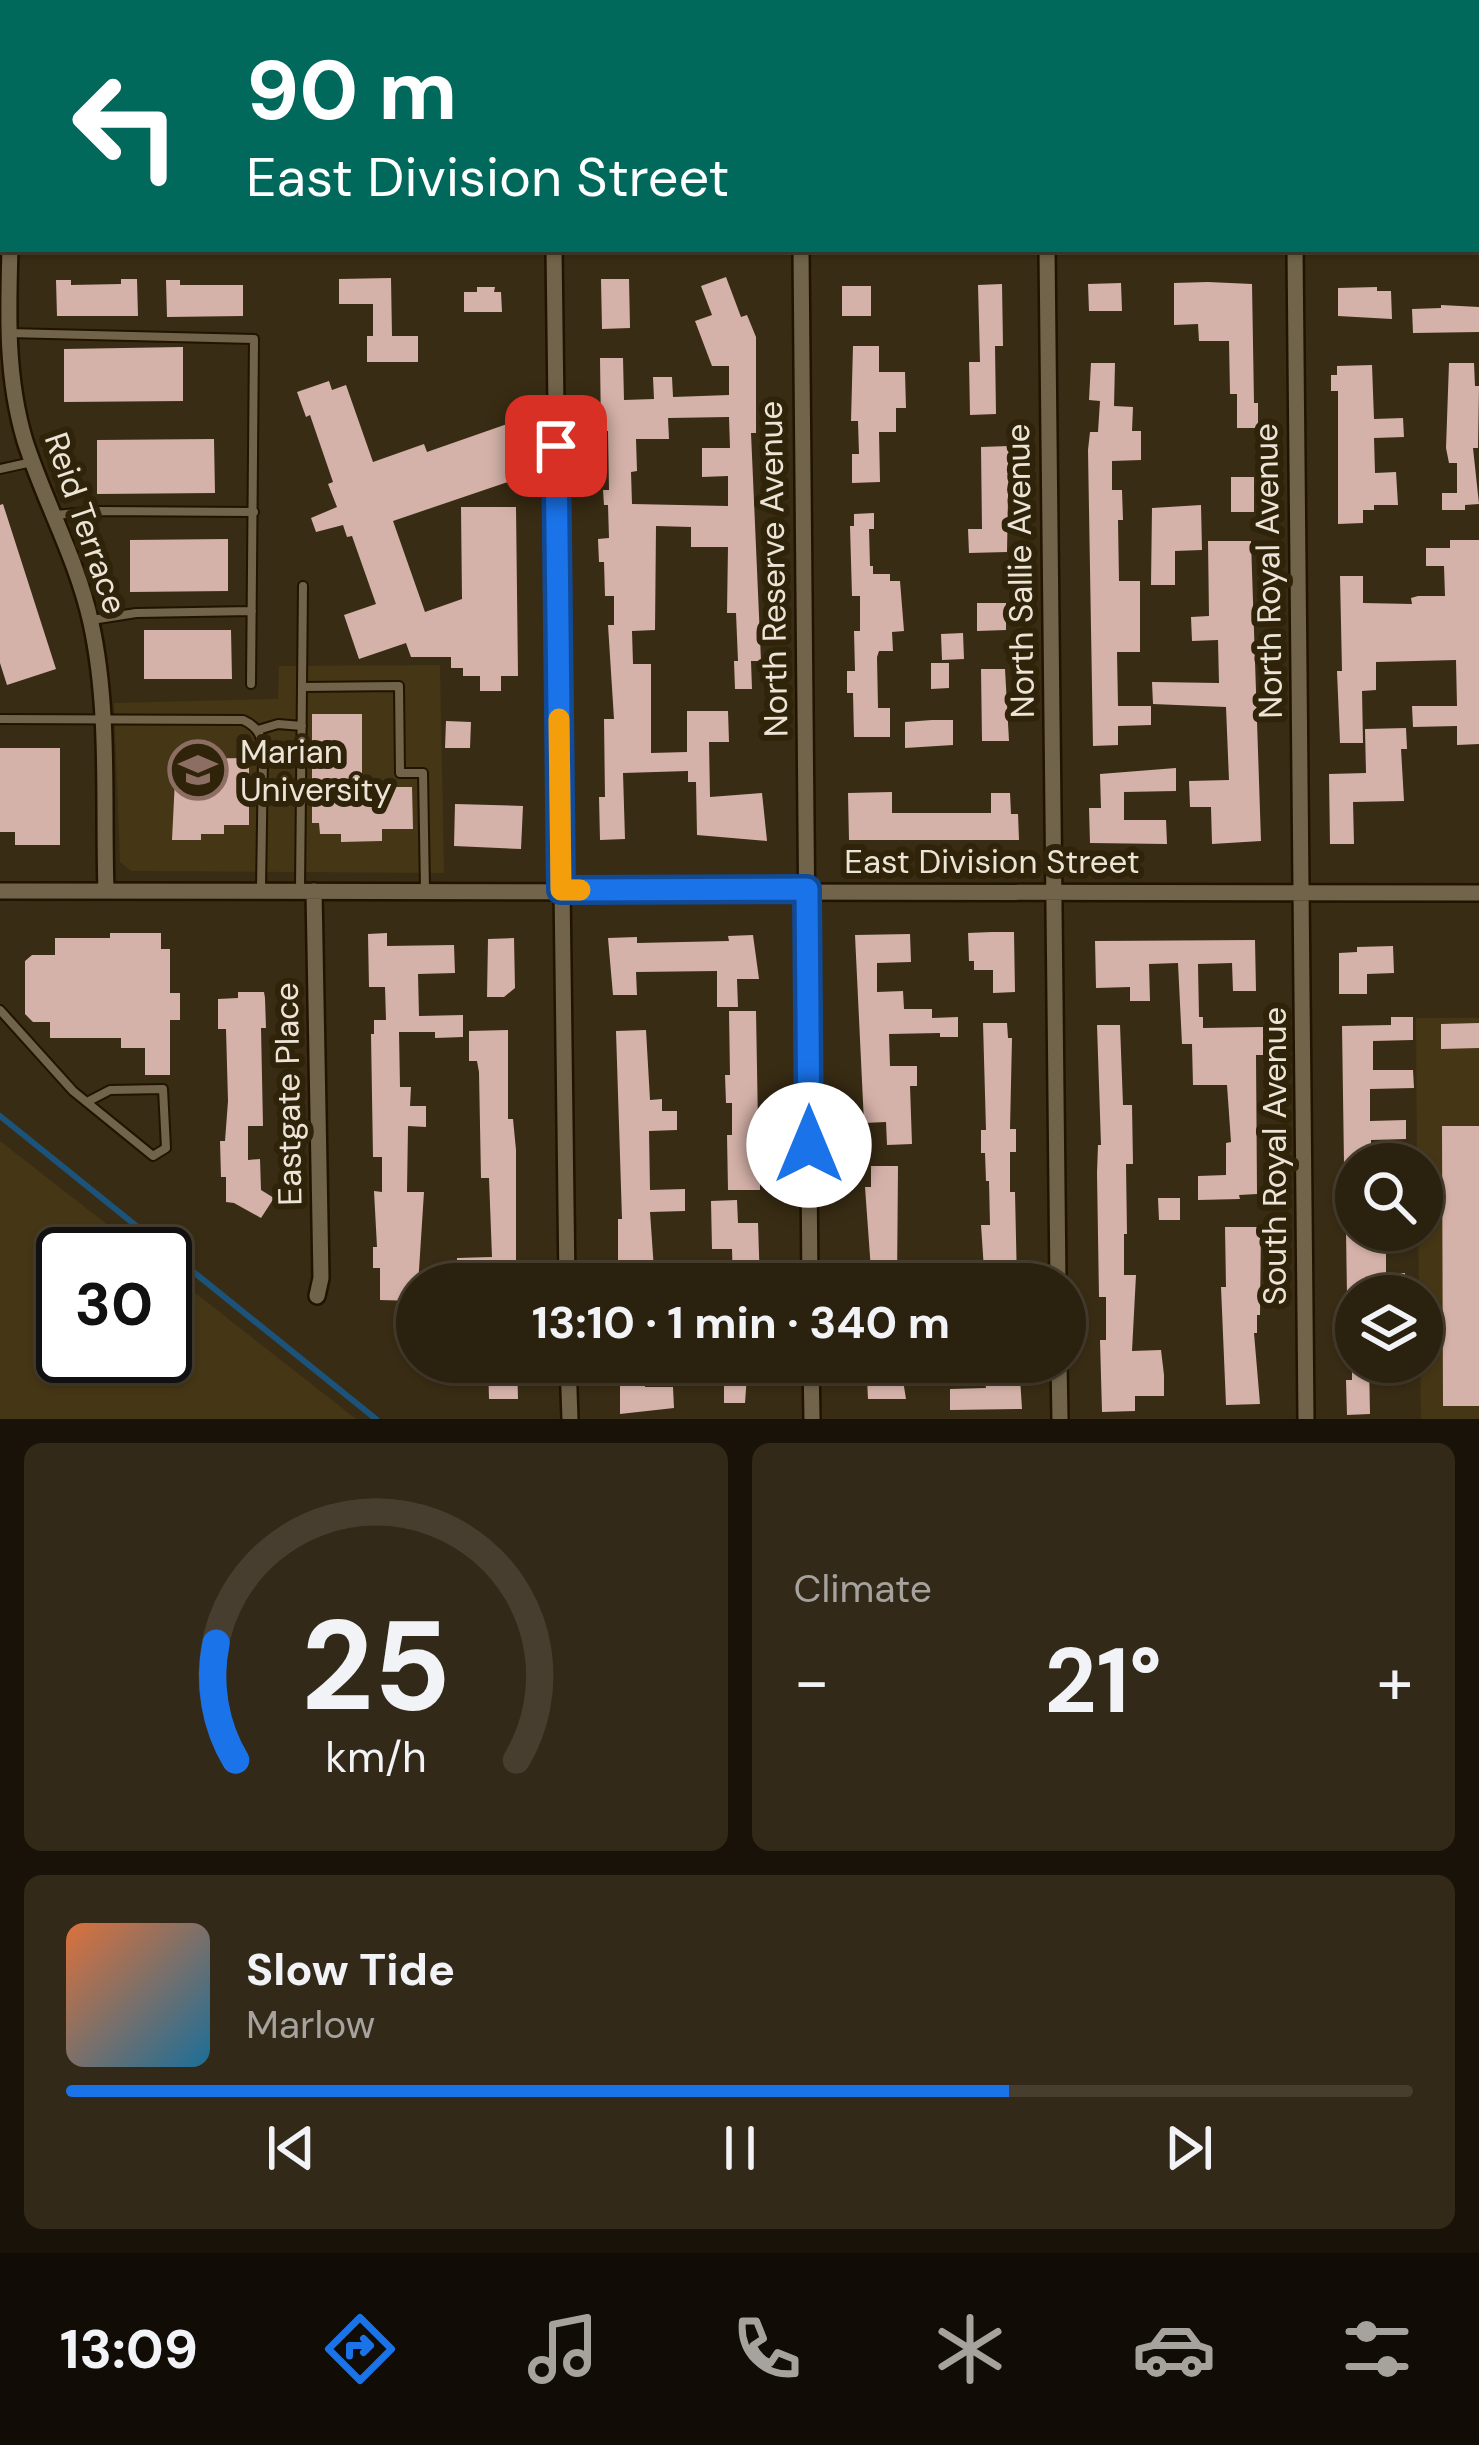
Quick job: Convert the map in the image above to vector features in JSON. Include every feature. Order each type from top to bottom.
[{"type":"street","name":"Reid Terrace","points":[[10,252],[8,333],[14,397],[32,462],[91,620],[101,721],[106,890]]},
{"type":"street","points":[[554,252],[567,1263]]},
{"type":"street","name":"North Reserve Avenue","points":[[801,252],[810,1263]]},
{"type":"street","name":"North Sallie Avenue","points":[[1047,252],[1058,1263]]},
{"type":"street","name":"North Royal Avenue","points":[[1295,252],[1302,892]]},
{"type":"street","name":"East Division Street","points":[[0,891],[1479,893]]},
{"type":"street","name":"Eastgate Place","points":[[307,891],[321,1278],[317,1296]]},
{"type":"street","name":"South Royal Avenue","points":[[1302,892],[1306,1419]]},
{"type":"street","points":[[569,1383],[570,1419]]},
{"type":"street","points":[[811,1383],[812,1419]]},
{"type":"street","points":[[1059,1383],[1060,1419]]},
{"type":"lane","points":[[8,333],[254,339],[251,684]]},
{"type":"lane","points":[[0,469],[32,462]]},
{"type":"lane","points":[[54,516],[96,511],[254,512]]},
{"type":"lane","points":[[303,586],[307,891]]},
{"type":"lane","points":[[91,620],[136,613],[252,611]]},
{"type":"lane","points":[[302,687],[399,686],[400,773],[424,773],[425,890]]},
{"type":"lane","points":[[0,719],[243,720],[258,730],[262,757],[261,891]]},
{"type":"lane","points":[[258,730],[278,724],[302,726]]},
{"type":"lane","points":[[0,1010],[12,1028],[87,1102],[153,1156],[166,1148],[163,1089],[110,1090],[87,1102]]},
{"type":"shaded area","points":[[440,665],[444,873],[131,871],[120,862],[114,703],[278,699],[279,666]]},
{"type":"shaded area","points":[[1416,1018],[1479,1018],[1479,1419],[1421,1419],[1420,1383],[1443,1383],[1443,1275],[1419,1275],[1418,1251],[1443,1251],[1443,1143],[1417,1143]]},
{"type":"shaded area","points":[[0,1141],[110,1227],[36,1227],[36,1383],[192,1383],[192,1290],[356,1419],[0,1419]]},
{"type":"building","points":[[726,277],[741,317],[747,315],[756,337],[756,433],[751,433],[761,661],[738,661],[736,613],[727,613],[728,547],[691,547],[691,527],[656,526],[655,630],[632,631],[633,664],[651,664],[651,753],[687,752],[687,711],[728,711],[729,742],[709,742],[710,797],[762,793],[767,841],[697,835],[696,782],[688,782],[688,771],[623,773],[625,839],[600,840],[604,719],[614,719],[608,625],[614,625],[614,596],[605,596],[604,562],[599,562],[598,539],[609,538],[603,490],[609,490],[608,431],[601,431],[600,358],[623,358],[624,400],[654,399],[653,377],[672,377],[673,397],[729,395],[729,366],[712,366],[695,321],[712,315],[701,286]],"holes":[[[729,417],[730,448],[702,448],[702,477],[728,476],[728,506],[632,504],[636,439],[669,439],[668,418]]]},
{"type":"building","points":[[391,278],[392,336],[418,336],[418,362],[367,362],[373,304],[339,304],[339,279]]},
{"type":"building","points":[[121,279],[137,279],[138,316],[57,316],[56,280],[71,280],[71,285],[121,284]]},
{"type":"building","points":[[601,279],[629,279],[630,328],[602,329]]},
{"type":"building","points":[[166,280],[180,280],[180,285],[243,285],[243,316],[167,317]]},
{"type":"building","points":[[1121,283],[1122,311],[1089,311],[1088,284]]},
{"type":"building","points":[[1174,283],[1252,284],[1258,428],[1237,428],[1237,394],[1230,394],[1229,341],[1199,341],[1198,324],[1174,325]]},
{"type":"building","points":[[1002,284],[1003,346],[995,346],[996,414],[970,415],[969,362],[980,362],[978,285]]},
{"type":"building","points":[[842,286],[871,286],[871,316],[842,316]]},
{"type":"building","points":[[477,287],[495,287],[494,292],[501,292],[502,312],[464,312],[464,292],[477,292]]},
{"type":"building","points":[[1377,287],[1377,291],[1391,291],[1392,319],[1338,316],[1338,288]]},
{"type":"building","points":[[1479,307],[1479,332],[1413,333],[1412,309]]},
{"type":"building","points":[[853,346],[879,346],[879,372],[905,372],[906,408],[896,408],[896,432],[879,432],[880,482],[852,483],[852,454],[859,454],[858,421],[851,421]]},
{"type":"building","points":[[183,347],[183,401],[64,402],[64,349]]},
{"type":"building","points":[[1091,363],[1115,363],[1114,406],[1133,407],[1132,431],[1141,431],[1141,460],[1112,461],[1112,490],[1122,490],[1119,581],[1140,581],[1140,652],[1117,652],[1118,706],[1151,706],[1151,725],[1118,726],[1118,745],[1093,746],[1088,450],[1090,432],[1098,432],[1100,401],[1089,400]]},
{"type":"building","points":[[1449,363],[1474,363],[1475,386],[1479,386],[1478,448],[1473,448],[1479,504],[1465,505],[1465,510],[1442,510],[1442,493],[1457,493],[1457,463],[1449,463],[1446,448]]},
{"type":"building","points":[[1372,365],[1374,419],[1403,418],[1404,437],[1374,438],[1375,473],[1396,472],[1398,505],[1374,505],[1374,510],[1363,510],[1363,523],[1338,524],[1338,391],[1331,391],[1331,375],[1337,375],[1337,366]]},
{"type":"building","points":[[329,381],[332,390],[346,385],[373,462],[424,444],[427,452],[510,423],[528,475],[393,521],[425,612],[462,599],[461,507],[516,507],[518,676],[501,676],[501,691],[480,691],[480,676],[463,676],[463,668],[451,668],[451,657],[411,657],[406,643],[359,659],[344,615],[376,604],[352,536],[347,537],[343,525],[316,532],[311,518],[337,507],[310,415],[306,417],[297,392]]},
{"type":"building","points":[[214,439],[215,493],[97,494],[97,440]]},
{"type":"building","points":[[1009,446],[1007,552],[969,553],[968,529],[982,529],[981,447]]},
{"type":"building","points":[[1231,477],[1254,477],[1254,512],[1231,512]]},
{"type":"building","points":[[3,504],[56,669],[7,685],[0,663]]},
{"type":"building","points":[[1201,505],[1202,550],[1175,551],[1175,585],[1151,585],[1152,508]]},
{"type":"building","points":[[874,513],[874,529],[869,529],[870,566],[873,574],[890,574],[890,581],[900,581],[904,631],[892,632],[893,651],[879,651],[877,657],[878,708],[890,708],[890,737],[854,737],[853,693],[847,693],[847,671],[855,671],[854,631],[860,631],[860,596],[852,596],[850,526],[854,526],[854,514]]},
{"type":"building","points":[[228,539],[228,591],[130,592],[130,540]]},
{"type":"building","points":[[1450,540],[1479,540],[1479,744],[1457,745],[1457,726],[1413,727],[1412,706],[1457,706],[1456,660],[1376,662],[1376,690],[1362,691],[1363,743],[1340,743],[1340,576],[1363,576],[1363,603],[1412,604],[1411,598],[1418,596],[1445,596],[1444,566],[1426,566],[1426,548],[1450,548]]},
{"type":"building","points":[[1208,541],[1251,541],[1261,841],[1212,844],[1211,807],[1190,807],[1189,781],[1229,780],[1226,707],[1153,704],[1152,682],[1219,683],[1218,640],[1192,641],[1191,617],[1209,616]]},
{"type":"building","points":[[977,603],[1006,603],[1006,630],[977,631]]},
{"type":"building","points":[[144,630],[231,630],[232,679],[144,679]]},
{"type":"building","points":[[963,633],[964,659],[942,660],[941,634]]},
{"type":"building","points":[[734,661],[751,661],[752,689],[735,689]]},
{"type":"building","points":[[931,663],[949,663],[949,688],[931,689]]},
{"type":"building","points":[[981,669],[1005,669],[1009,741],[982,741]]},
{"type":"building","points":[[312,714],[362,714],[362,787],[412,787],[413,829],[382,829],[382,841],[341,842],[341,834],[320,834],[319,823],[312,823]]},
{"type":"building","points":[[953,720],[953,745],[905,748],[905,722]]},
{"type":"building","points":[[446,721],[471,722],[470,748],[445,748]]},
{"type":"building","points":[[1406,728],[1407,749],[1401,749],[1404,801],[1353,802],[1354,844],[1330,844],[1329,774],[1366,773],[1365,729]]},
{"type":"building","points":[[0,748],[60,748],[60,845],[15,845],[15,832],[0,832]]},
{"type":"building","points":[[249,758],[249,825],[224,825],[224,834],[201,834],[201,840],[172,840],[176,759]]},
{"type":"building","points":[[1176,768],[1176,791],[1124,792],[1124,820],[1166,820],[1167,844],[1090,843],[1089,808],[1101,808],[1100,774]]},
{"type":"building","points":[[892,792],[892,813],[991,813],[991,793],[1010,793],[1011,814],[1018,814],[1019,840],[849,840],[848,793]]},
{"type":"building","points":[[455,804],[523,806],[521,849],[454,846]]},
{"type":"building","points":[[1014,932],[1015,992],[993,993],[993,970],[974,970],[974,961],[969,961],[968,933]]},
{"type":"building","points":[[110,933],[161,933],[161,949],[170,949],[170,993],[180,993],[180,1020],[170,1020],[170,1075],[145,1075],[145,1048],[121,1048],[121,1038],[50,1038],[50,1022],[33,1022],[25,1014],[25,961],[32,955],[55,955],[55,938],[110,938]]},
{"type":"building","points":[[387,933],[387,946],[454,945],[455,973],[418,974],[419,1016],[463,1015],[463,1037],[399,1032],[400,1087],[411,1087],[410,1106],[426,1106],[426,1127],[408,1126],[407,1192],[424,1192],[419,1263],[396,1263],[396,1300],[380,1300],[380,1268],[373,1268],[373,1247],[377,1247],[374,1191],[382,1192],[382,1157],[373,1157],[371,1034],[374,1020],[386,1020],[385,987],[369,987],[368,934]]},
{"type":"building","points":[[910,934],[911,962],[877,963],[877,992],[903,991],[904,1009],[932,1009],[932,1018],[958,1017],[958,1037],[889,1034],[890,1066],[917,1066],[917,1086],[910,1086],[912,1144],[887,1145],[886,1122],[864,1123],[855,935]]},
{"type":"building","points":[[753,935],[759,979],[737,979],[738,1007],[717,1007],[717,971],[636,972],[637,995],[613,995],[608,938],[637,937],[637,943],[729,941],[728,936]]},
{"type":"building","points":[[514,938],[515,988],[504,997],[487,997],[488,939]]},
{"type":"building","points":[[1255,940],[1256,991],[1233,991],[1232,963],[1198,964],[1203,1028],[1263,1027],[1263,1055],[1256,1055],[1257,1194],[1198,1200],[1198,1176],[1226,1175],[1226,1143],[1231,1142],[1227,1085],[1193,1085],[1192,1044],[1182,1044],[1178,963],[1149,964],[1150,1001],[1130,1001],[1130,987],[1096,988],[1095,941]]},
{"type":"building","points":[[1393,946],[1394,973],[1367,974],[1367,994],[1339,994],[1339,953],[1357,952],[1357,947]]},
{"type":"building","points":[[238,992],[264,992],[265,998],[263,1126],[248,1126],[248,1160],[260,1159],[261,1190],[274,1198],[261,1218],[226,1202],[226,1177],[221,1177],[220,1141],[225,1141],[228,1101],[226,1029],[218,1029],[218,999],[238,998]]},
{"type":"building","points":[[729,1011],[756,1011],[758,1125],[750,1125],[751,1166],[760,1166],[760,1190],[728,1190],[727,1135],[732,1135],[732,1103],[726,1103],[725,1075],[730,1075]]},
{"type":"building","points":[[1391,1017],[1413,1017],[1413,1040],[1373,1041],[1373,1070],[1413,1070],[1414,1088],[1370,1089],[1370,1121],[1406,1120],[1406,1139],[1344,1143],[1342,1026],[1391,1025]]},
{"type":"building","points":[[983,1023],[1007,1023],[1008,1038],[1012,1038],[1010,1129],[1016,1129],[1016,1152],[1010,1152],[1010,1192],[1015,1192],[1017,1263],[984,1263],[981,1225],[990,1225],[989,1181],[985,1153],[981,1153],[981,1130],[986,1130]]},
{"type":"building","points":[[1479,1023],[1479,1048],[1441,1049],[1441,1024]]},
{"type":"building","points":[[1097,1025],[1120,1025],[1123,1105],[1132,1105],[1133,1164],[1126,1164],[1124,1275],[1136,1275],[1132,1351],[1161,1350],[1164,1375],[1164,1396],[1135,1396],[1135,1411],[1102,1412],[1100,1340],[1106,1340],[1106,1297],[1099,1297]]},
{"type":"building","points":[[508,1030],[508,1119],[513,1119],[516,1150],[516,1263],[457,1263],[457,1258],[492,1257],[489,1178],[481,1178],[479,1072],[477,1061],[469,1061],[469,1031]]},
{"type":"building","points":[[646,1030],[650,1100],[662,1099],[662,1111],[677,1111],[677,1130],[649,1131],[650,1190],[685,1189],[685,1211],[650,1212],[654,1263],[618,1263],[618,1219],[622,1219],[616,1031]]},
{"type":"building","points":[[1442,1126],[1479,1126],[1479,1406],[1443,1406]]},
{"type":"building","points":[[871,1166],[898,1166],[897,1263],[870,1263],[865,1187],[871,1187]]},
{"type":"building","points":[[1158,1198],[1180,1198],[1180,1220],[1159,1220]]},
{"type":"building","points":[[737,1200],[738,1223],[758,1223],[759,1263],[732,1263],[732,1249],[712,1249],[711,1201]]},
{"type":"building","points":[[1225,1227],[1261,1227],[1260,1315],[1254,1333],[1260,1404],[1226,1405],[1221,1287],[1226,1287]]},
{"type":"building","points":[[1346,1251],[1386,1251],[1386,1274],[1405,1273],[1405,1275],[1347,1275]]},
{"type":"building","points":[[489,1383],[518,1383],[518,1399],[489,1399]]},
{"type":"building","points":[[620,1383],[673,1387],[674,1408],[620,1414]]},
{"type":"building","points":[[724,1383],[746,1383],[745,1403],[724,1403]]},
{"type":"building","points":[[867,1383],[903,1383],[906,1399],[868,1399]]},
{"type":"building","points":[[985,1383],[1020,1383],[1022,1409],[950,1410],[950,1389],[986,1388]]},
{"type":"building","points":[[1346,1383],[1369,1383],[1370,1414],[1347,1415]]},
{"type":"waterway","points":[[0,1116],[376,1419]]},
{"type":"slow traffic","points":[[559,719],[561,890],[580,890]]},
{"type":"place","name":"Marian University","points":[[198,770]]},
{"type":"route","points":[[556,446],[561,890],[807,889],[809,1145]]}]
